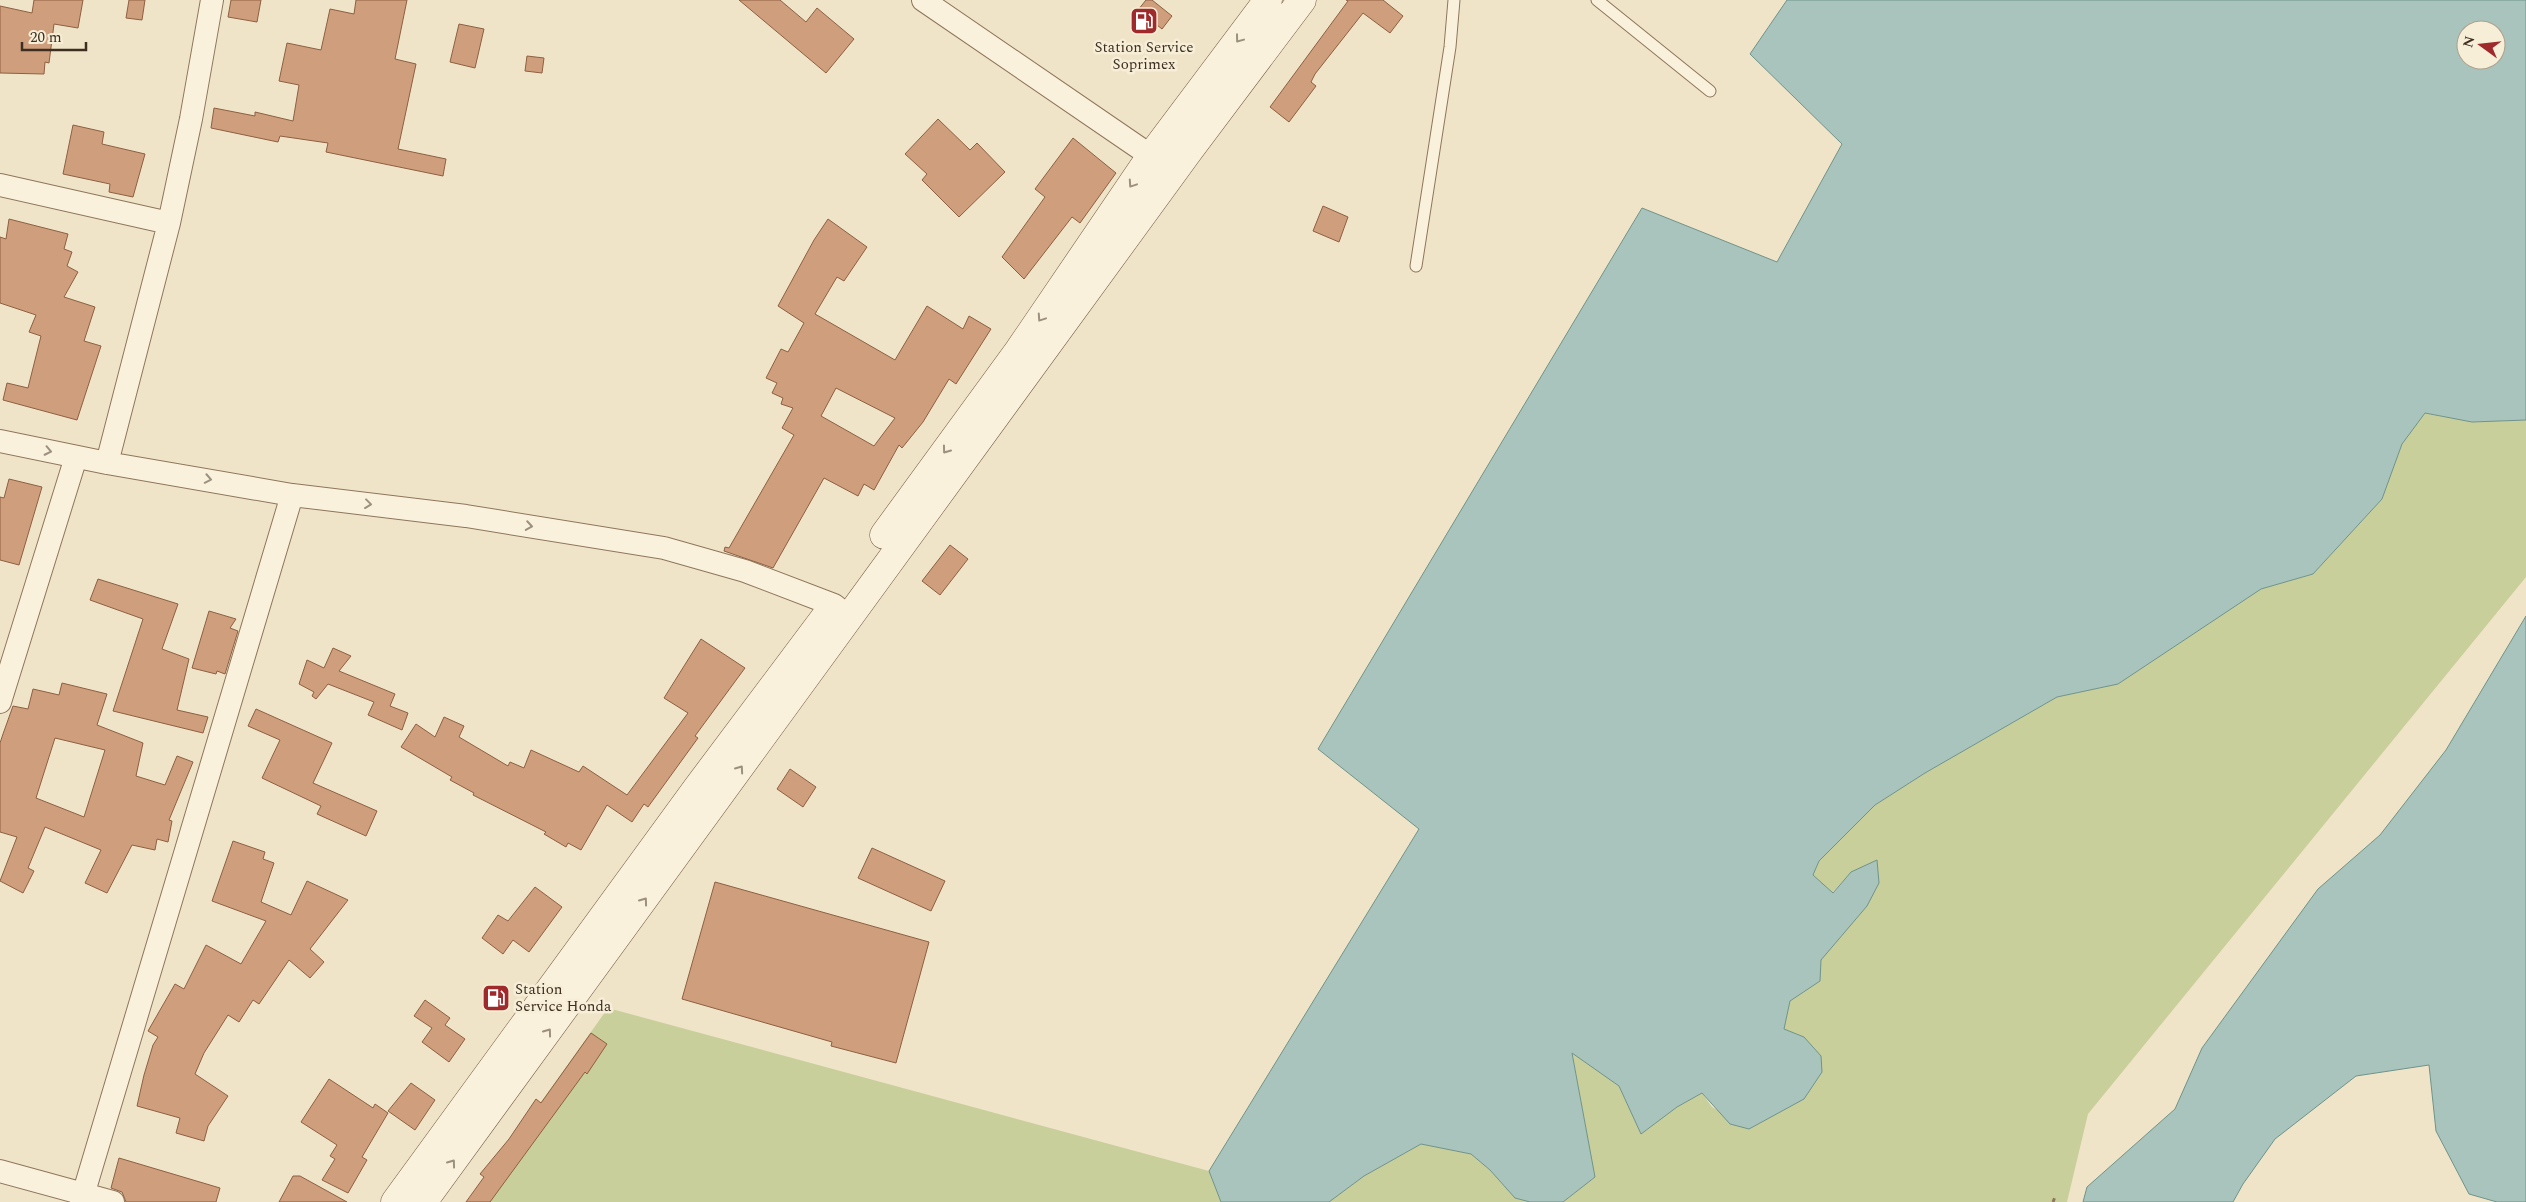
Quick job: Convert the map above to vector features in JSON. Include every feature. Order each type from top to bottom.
[{"type":"main road","points":[[423,1202],[720,797],[841,611],[1151,156],[1268,0]]},
{"type":"main road","points":[[395,1202],[697,788],[841,611],[1302,0]]},
{"type":"street","points":[[107,463],[169,223],[191,118],[212,0]]},
{"type":"street","points":[[922,0],[1151,156]]},
{"type":"street","points":[[0,186],[169,223]]},
{"type":"street","points":[[0,441],[107,463],[292,495],[466,516],[664,548],[744,571],[841,611]]},
{"type":"street","points":[[0,702],[76,457]]},
{"type":"street","points":[[82,1198],[292,495]]},
{"type":"street","points":[[0,1172],[82,1198],[113,1202]]},
{"type":"lane","points":[[1416,266],[1450,47],[1454,0]]},
{"type":"lane","points":[[1597,0],[1710,91]]},
{"type":"path","points":[[2053,1202],[2055,1197]]},
{"type":"green space","points":[[2425,413],[2472,422],[2526,420],[2526,577],[2088,1114],[2067,1202],[1563,1202],[1595,1177],[1572,1052],[1619,1086],[1641,1134],[1677,1107],[1702,1093],[1712,1107],[1749,1129],[1773,1115],[1804,1037],[1784,1029],[1790,1001],[1820,981],[1820,960],[1867,906],[1851,872],[1832,893],[1813,875],[1819,861],[1875,805],[1925,773],[2057,697],[2118,684],[2261,589],[2313,574],[2382,499],[2402,444]]},
{"type":"green space","points":[[608,1008],[1209,1171],[1221,1202],[470,1202]]},
{"type":"green space","points":[[1421,1144],[1471,1154],[1490,1170],[1515,1198],[1530,1202],[1329,1202],[1364,1176]]},
{"type":"water","points":[[1787,0],[2526,0],[2526,420],[2472,422],[2425,413],[2402,444],[2382,499],[2313,574],[2261,589],[2118,684],[2057,697],[1925,773],[1875,805],[1819,861],[1813,875],[1833,893],[1851,872],[1877,860],[1879,883],[1867,906],[1821,960],[1820,981],[1790,1001],[1784,1029],[1804,1037],[1821,1056],[1822,1072],[1804,1099],[1749,1129],[1730,1124],[1702,1093],[1677,1107],[1641,1134],[1619,1086],[1572,1053],[1595,1177],[1563,1202],[1530,1202],[1515,1198],[1490,1170],[1471,1154],[1421,1144],[1364,1176],[1329,1202],[1221,1202],[1209,1171],[1419,829],[1318,749],[1642,208],[1777,262],[1842,144],[1750,54]]},
{"type":"water","points":[[2526,616],[2526,1202],[2497,1202],[2469,1194],[2436,1131],[2429,1065],[2356,1076],[2275,1139],[2243,1184],[2233,1202],[2083,1202],[2087,1187],[2175,1109],[2202,1048],[2318,889],[2380,835],[2446,750]]},
{"type":"building","points":[[34,0],[83,0],[78,28],[54,24],[49,63],[45,62],[44,74],[0,73],[0,6],[32,13]]},
{"type":"building","points":[[129,0],[145,0],[142,20],[126,18]]},
{"type":"building","points":[[231,0],[261,0],[257,22],[228,17]]},
{"type":"building","points":[[356,0],[407,0],[395,59],[416,64],[398,149],[446,159],[443,176],[326,152],[328,143],[280,136],[278,142],[211,128],[214,108],[255,116],[255,112],[293,121],[299,85],[279,81],[287,43],[321,50],[330,9],[354,14]]},
{"type":"building","points":[[739,0],[780,0],[806,22],[817,8],[854,39],[826,73]]},
{"type":"building","points":[[1146,0],[1152,0],[1172,16],[1162,29],[1138,10]]},
{"type":"building","points":[[1346,0],[1383,0],[1403,16],[1390,33],[1363,13],[1315,74],[1311,82],[1316,86],[1289,122],[1270,107],[1348,1]]},
{"type":"building","points":[[459,24],[484,29],[475,68],[450,62]]},
{"type":"building","points":[[527,56],[544,58],[542,73],[525,71]]},
{"type":"building","points":[[938,119],[970,150],[977,143],[1005,172],[959,217],[922,180],[927,174],[905,154]]},
{"type":"building","points":[[73,125],[104,132],[102,144],[145,154],[133,197],[109,192],[110,184],[63,174]]},
{"type":"building","points":[[1073,138],[1116,173],[1080,223],[1072,217],[1024,279],[1002,257],[1045,197],[1035,189]]},
{"type":"building","points":[[1323,206],[1348,217],[1339,242],[1313,231]]},
{"type":"building","points":[[9,219],[68,234],[64,249],[72,252],[67,266],[78,272],[64,297],[95,307],[84,341],[101,346],[77,420],[3,400],[7,383],[28,388],[41,336],[29,332],[36,315],[0,303],[0,237],[6,239]]},
{"type":"building","points":[[828,219],[867,247],[844,281],[837,277],[815,314],[895,360],[927,306],[963,329],[969,316],[991,329],[956,384],[949,379],[923,422],[902,448],[899,445],[874,490],[864,484],[858,496],[824,478],[773,568],[724,551],[725,547],[729,548],[794,435],[782,428],[793,408],[781,404],[783,398],[772,393],[777,383],[766,378],[781,349],[788,352],[804,323],[778,306],[814,240]],"holes":[[[836,388],[895,418],[874,446],[821,416]]]},
{"type":"building","points":[[9,479],[42,487],[19,565],[0,560],[0,497],[4,498]]},
{"type":"building","points":[[950,545],[968,559],[940,595],[922,581]]},
{"type":"building","points":[[98,579],[178,604],[162,649],[189,659],[177,710],[208,717],[203,733],[113,711],[143,619],[90,600]]},
{"type":"building","points":[[209,611],[236,619],[230,628],[238,631],[225,674],[217,671],[216,674],[192,668]]},
{"type":"building","points":[[701,639],[745,668],[695,736],[698,738],[648,807],[644,804],[632,822],[607,805],[581,850],[568,843],[566,847],[544,834],[546,832],[473,795],[474,793],[450,780],[452,777],[401,747],[416,724],[435,737],[444,717],[464,726],[459,737],[508,766],[510,762],[524,768],[531,750],[579,772],[583,766],[627,795],[688,713],[664,698]]},
{"type":"building","points":[[333,648],[351,656],[339,671],[395,694],[390,706],[408,713],[402,730],[368,715],[374,702],[328,684],[316,699],[312,696],[314,692],[299,684],[307,660],[324,668]]},
{"type":"building","points":[[62,683],[107,694],[97,725],[143,743],[136,776],[165,785],[177,756],[193,762],[169,820],[172,821],[168,842],[157,839],[155,850],[132,845],[107,893],[85,883],[101,850],[45,827],[28,868],[34,871],[23,893],[0,881],[17,837],[0,832],[0,743],[13,706],[28,709],[33,689],[59,695]],"holes":[[[55,738],[105,750],[84,817],[36,798]]]},
{"type":"building","points":[[256,709],[332,743],[313,783],[377,811],[366,836],[317,814],[321,806],[262,778],[280,740],[248,726]]},
{"type":"building","points":[[790,769],[816,787],[803,807],[777,789]]},
{"type":"building","points":[[233,841],[265,852],[263,859],[274,863],[261,902],[291,915],[307,881],[348,900],[310,949],[324,962],[310,978],[289,960],[259,1004],[253,1000],[239,1022],[228,1015],[204,1053],[195,1074],[228,1096],[208,1126],[204,1141],[176,1133],[180,1118],[137,1106],[153,1045],[158,1037],[148,1031],[175,984],[184,989],[206,945],[241,964],[266,921],[212,901]]},
{"type":"building","points":[[872,848],[945,881],[931,911],[858,878]]},
{"type":"building","points":[[715,882],[929,942],[896,1063],[831,1046],[832,1042],[682,999]]},
{"type":"building","points":[[535,887],[562,907],[529,952],[513,940],[503,954],[482,938],[498,915],[508,921]]},
{"type":"building","points":[[425,1000],[450,1018],[445,1025],[465,1039],[449,1062],[422,1042],[432,1028],[414,1016]]},
{"type":"building","points":[[591,1033],[607,1044],[587,1074],[585,1072],[490,1202],[466,1202],[484,1177],[480,1174],[509,1139],[536,1099],[541,1103]]},
{"type":"building","points":[[329,1079],[373,1108],[375,1104],[388,1113],[362,1157],[367,1160],[348,1193],[322,1180],[335,1159],[330,1156],[337,1145],[301,1122]]},
{"type":"building","points":[[411,1083],[435,1100],[415,1130],[388,1111]]},
{"type":"building","points":[[119,1158],[220,1188],[216,1202],[126,1202],[122,1192],[111,1188]]},
{"type":"building","points":[[293,1176],[300,1176],[347,1202],[279,1202]]},
{"type":"place","name":"Station Service Soprimex","points":[[1144,21]]},
{"type":"place","name":"Station Service Honda","points":[[496,998]]}]
